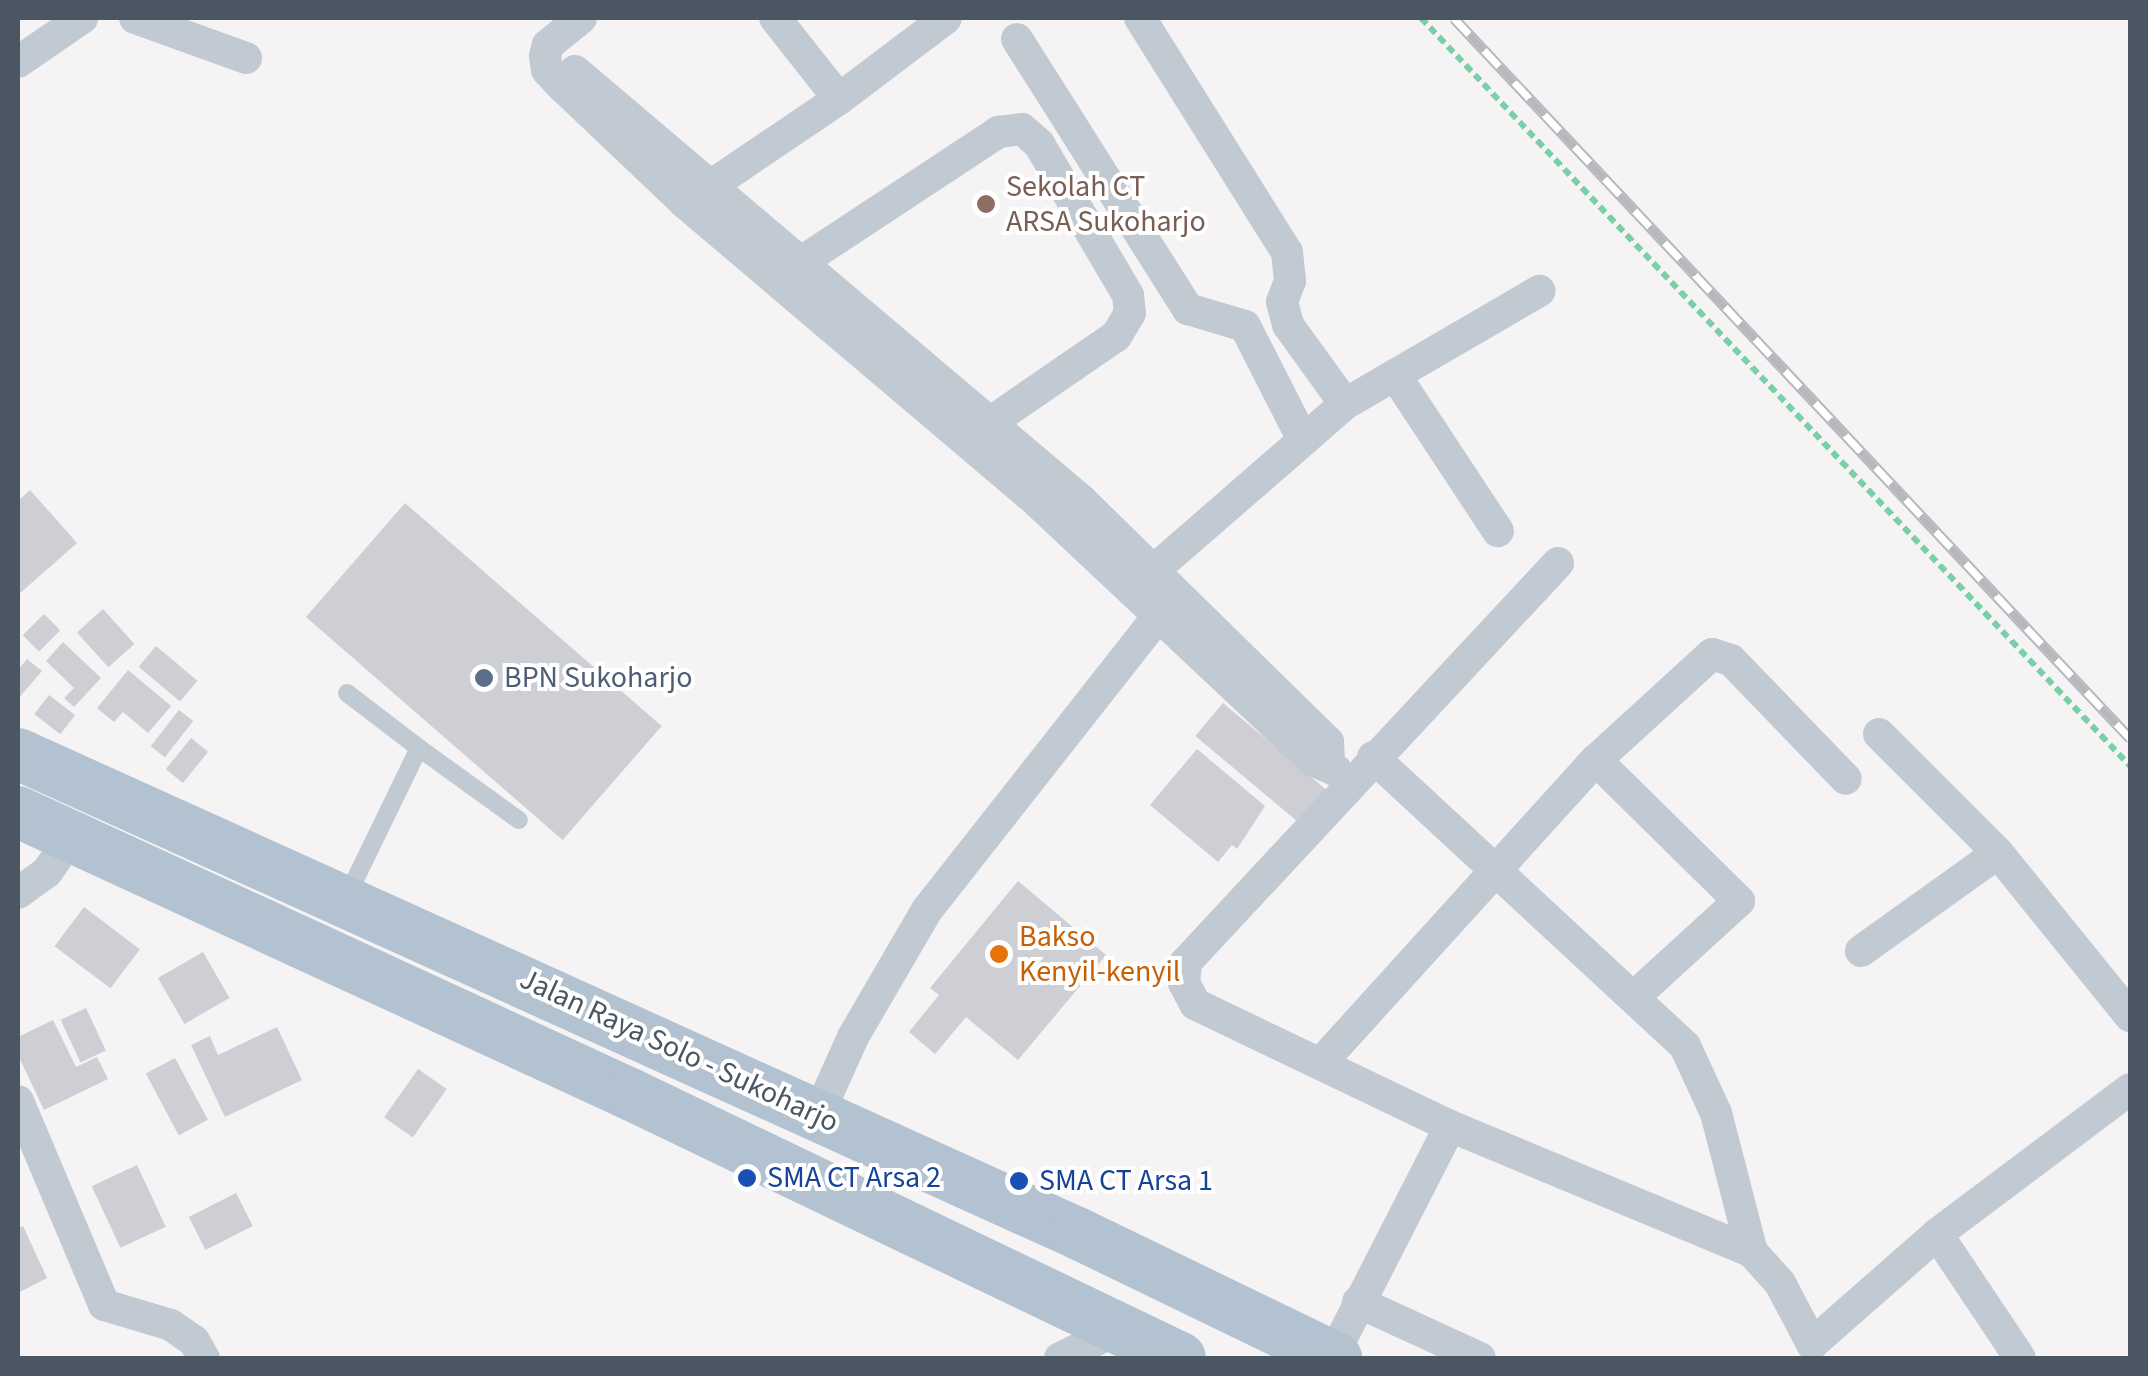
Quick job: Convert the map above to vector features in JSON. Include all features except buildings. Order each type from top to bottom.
[{"type":"main road","name":"Jalan Raya Solo - Sukoharjo","points":[[18,754],[352,886],[822,1103],[1098,1244],[1334,1358]]},
{"type":"main road","name":"Jalan Raya Solo - Sukoharjo","points":[[18,812],[61,853],[630,1094],[1076,1325],[1180,1358]]},
{"type":"street","points":[[18,62],[82,18]]},
{"type":"street","points":[[134,18],[246,58]]},
{"type":"street","points":[[581,18],[548,45],[545,56],[547,70],[563,87],[698,194],[1312,760],[1333,768],[1328,742],[1154,570],[992,422],[786,272]]},
{"type":"street","points":[[775,18],[839,99]]},
{"type":"street","points":[[698,194],[839,99],[946,18]]},
{"type":"street","points":[[1140,18],[1287,252],[1290,281],[1282,302],[1288,325],[1345,404]]},
{"type":"street","points":[[1017,38],[1188,309],[1245,326],[1302,438]]},
{"type":"street","points":[[786,272],[998,132],[1022,129],[1040,144],[1128,295],[1130,313],[1116,336],[992,422]]},
{"type":"street","points":[[1154,570],[1345,404],[1539,291]]},
{"type":"street","points":[[1394,375],[1498,531]]},
{"type":"street","points":[[1558,564],[1373,757],[1186,962],[1184,983],[1195,1004],[1450,1126],[1752,1252],[1780,1283],[1806,1351],[1937,1234],[2130,1089]]},
{"type":"street","points":[[822,1103],[852,1038],[927,910],[1156,618]]},
{"type":"street","points":[[1320,1064],[1596,760],[1712,654],[1731,660],[1846,779]]},
{"type":"street","points":[[1879,734],[1998,853],[2130,1016]]},
{"type":"street","points":[[1373,757],[1497,867],[1685,1046],[1700,1074],[1752,1252]]},
{"type":"street","points":[[1596,760],[1738,901],[1634,997]]},
{"type":"street","points":[[18,893],[61,853]]},
{"type":"street","points":[[1861,952],[1998,853]]},
{"type":"street","points":[[18,1100],[104,1305],[171,1325],[194,1341],[204,1358]]},
{"type":"street","points":[[1334,1358],[1358,1302],[1450,1126]]},
{"type":"street","points":[[1937,1234],[2020,1358]]},
{"type":"street","points":[[1358,1302],[1480,1358]]},
{"type":"lane","points":[[347,693],[519,820]]},
{"type":"lane","points":[[352,886],[419,748]]},
{"type":"path","points":[[1421,18],[2130,766]]},
{"type":"railway","points":[[1454,18],[2130,738]]},
{"type":"place","name":"Sekolah CT ARSA Sukoharjo","points":[[986,204]]},
{"type":"place","name":"BPN Sukoharjo","points":[[484,678]]},
{"type":"place","name":"Bakso Kenyil-kenyil","points":[[999,954]]},
{"type":"place","name":"SMA CT Arsa 2","points":[[747,1178]]},
{"type":"place","name":"SMA CT Arsa 1","points":[[1019,1181]]}]
